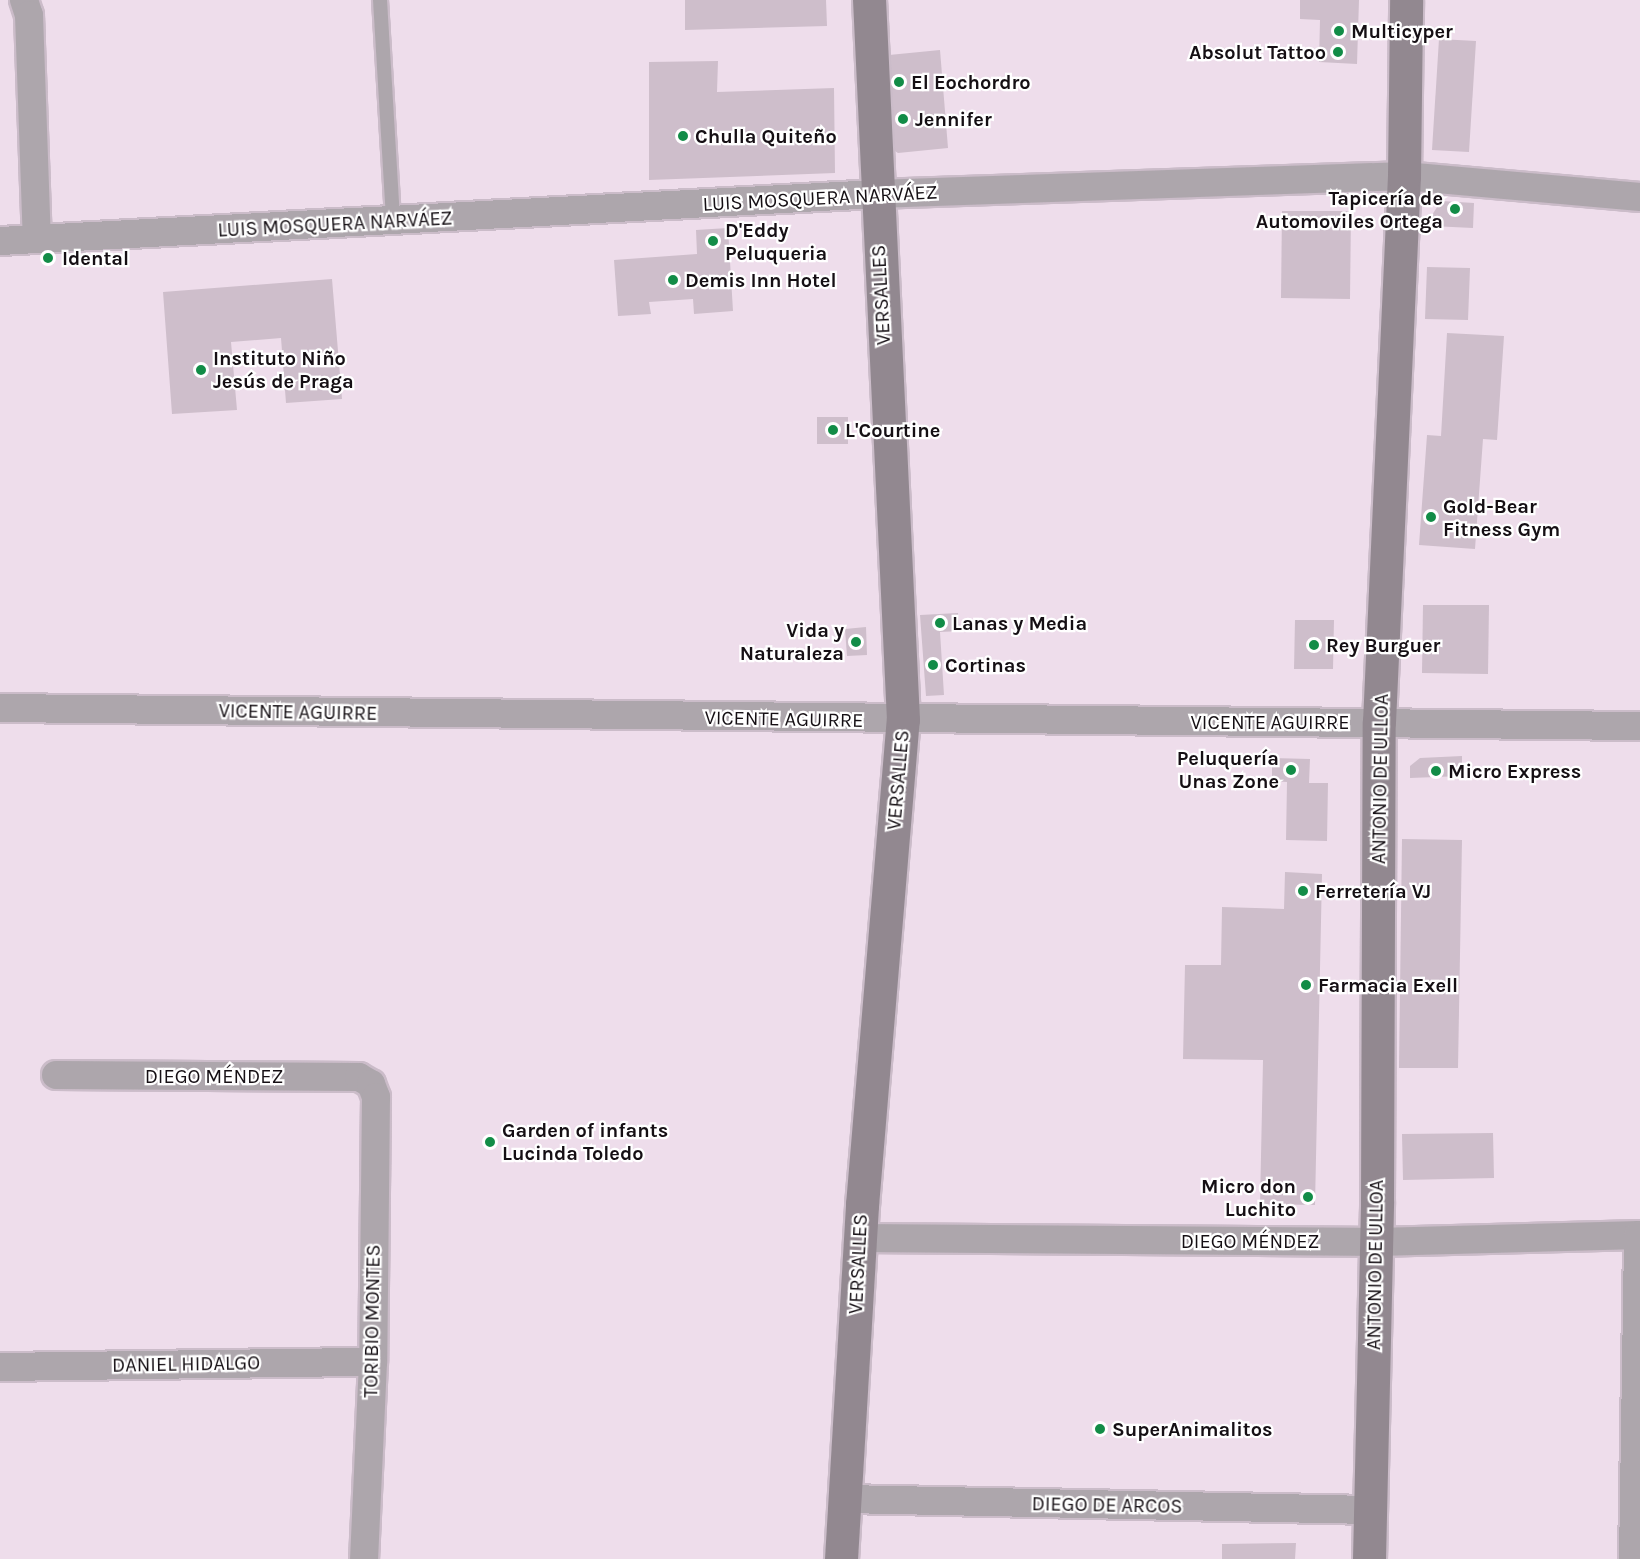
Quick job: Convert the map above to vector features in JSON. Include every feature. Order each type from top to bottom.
[{"type":"street","points":[[24,0],[29,15],[37,239]]},
{"type":"street","name":"VERSALLES","points":[[841,1559],[859,1238],[903,720],[876,194],[869,0]]},
{"type":"street","name":"ANTONIO DE ULLOA","points":[[1369,1559],[1377,1242],[1380,722],[1404,176],[1406,0]]},
{"type":"street","name":"LUIS MOSQUERA NARVÁEZ","points":[[0,241],[876,194],[1404,176],[1640,196]]},
{"type":"street","name":"VICENTE AGUIRRE","points":[[0,708],[903,720],[1380,722],[1640,726]]},
{"type":"street","name":"DIEGO MÉNDEZ","points":[[56,1075],[359,1077],[371,1084]]},
{"type":"street","name":"TORIBIO MONTES","points":[[364,1559],[373,1362],[376,1097],[371,1084]]},
{"type":"street","points":[[1633,1559],[1639,1235]]},
{"type":"street","name":"DIEGO MÉNDEZ","points":[[859,1238],[1377,1242],[1639,1235]]},
{"type":"street","name":"DANIEL HIDALGO","points":[[0,1368],[373,1362]]},
{"type":"street","name":"DIEGO DE ARCOS","points":[[845,1499],[1369,1510]]},
{"type":"lane","points":[[380,0],[393,221]]},
{"type":"building","points":[[685,0],[826,0],[827,26],[685,30]]},
{"type":"building","points":[[1300,0],[1359,0],[1357,64],[1319,62],[1320,20],[1300,19]]},
{"type":"building","points":[[1439,39],[1476,41],[1469,152],[1432,150]]},
{"type":"building","points":[[940,50],[948,148],[898,153],[881,142],[889,55]]},
{"type":"building","points":[[718,61],[717,92],[834,88],[835,173],[649,180],[649,62]]},
{"type":"building","name":"Tapicería de Automoviles Ortega","points":[[1441,201],[1474,203],[1473,228],[1431,226],[1432,215]]},
{"type":"building","points":[[1282,211],[1351,211],[1350,299],[1281,298]]},
{"type":"building","name":"Demis Inn Hotel","points":[[728,228],[733,311],[694,314],[693,299],[649,302],[651,314],[618,316],[614,260],[697,254],[696,230]]},
{"type":"building","points":[[1427,267],[1470,268],[1468,320],[1425,319]]},
{"type":"building","name":"Instituto Niño Jesús de Praga","points":[[332,279],[342,399],[286,403],[281,338],[231,342],[237,410],[172,414],[163,292]]},
{"type":"building","points":[[1447,333],[1504,336],[1497,440],[1483,439],[1475,549],[1419,545],[1427,435],[1441,436]]},
{"type":"building","name":"L'Courtine","points":[[817,417],[848,417],[848,444],[817,444]]},
{"type":"building","points":[[1423,605],[1489,605],[1488,674],[1422,673]]},
{"type":"building","name":"Cortinas","points":[[958,613],[960,631],[940,632],[944,695],[926,696],[920,615]]},
{"type":"building","name":"Rey Burguer","points":[[1295,620],[1334,620],[1333,669],[1294,669]]},
{"type":"building","name":"Vida y Naturaleza","points":[[866,627],[867,655],[847,656],[845,629]]},
{"type":"building","name":"Micro Express","points":[[1462,756],[1462,776],[1410,778],[1410,766],[1420,758]]},
{"type":"building","points":[[1272,758],[1310,759],[1309,783],[1328,783],[1327,841],[1286,840],[1287,782],[1272,781]]},
{"type":"building","points":[[1402,839],[1462,840],[1458,1068],[1399,1068]]},
{"type":"building","points":[[1285,872],[1322,874],[1315,1205],[1260,1204],[1263,1060],[1183,1059],[1185,965],[1221,965],[1222,907],[1284,909]]},
{"type":"building","points":[[1493,1133],[1494,1178],[1403,1180],[1402,1134]]},
{"type":"building","points":[[1296,1543],[1295,1559],[1222,1559],[1222,1544]]},
{"type":"place","name":"Multicyper","points":[[1339,31]]},
{"type":"place","name":"Absolut Tattoo","points":[[1338,52]]},
{"type":"place","name":"El Eochordro","points":[[899,82]]},
{"type":"place","name":"Jennifer","points":[[903,119]]},
{"type":"place","name":"Chulla Quiteño","points":[[683,136]]},
{"type":"place","name":"Tapicería de Automoviles Ortega","points":[[1455,209]]},
{"type":"place","name":"D'Eddy Peluqueria","points":[[713,241]]},
{"type":"place","name":"Idental","points":[[48,258]]},
{"type":"place","name":"Demis Inn Hotel","points":[[673,280]]},
{"type":"place","name":"Instituto Niño Jesús de Praga","points":[[201,370]]},
{"type":"place","name":"L'Courtine","points":[[833,430]]},
{"type":"place","name":"Gold-Bear Fitness Gym","points":[[1431,517]]},
{"type":"place","name":"Lanas y Media","points":[[940,623]]},
{"type":"place","name":"Vida y Naturaleza","points":[[856,642]]},
{"type":"place","name":"Rey Burguer","points":[[1314,645]]},
{"type":"place","name":"Cortinas","points":[[933,665]]},
{"type":"place","name":"Peluquería Unas Zone","points":[[1291,770]]},
{"type":"place","name":"Micro Express","points":[[1436,771]]},
{"type":"place","name":"Ferretería VJ","points":[[1303,891]]},
{"type":"place","name":"Farmacia Exell","points":[[1306,985]]},
{"type":"place","name":"Garden of infants Lucinda Toledo","points":[[490,1142]]},
{"type":"place","name":"Micro don Luchito","points":[[1308,1197]]},
{"type":"place","name":"SuperAnimalitos","points":[[1100,1429]]}]
